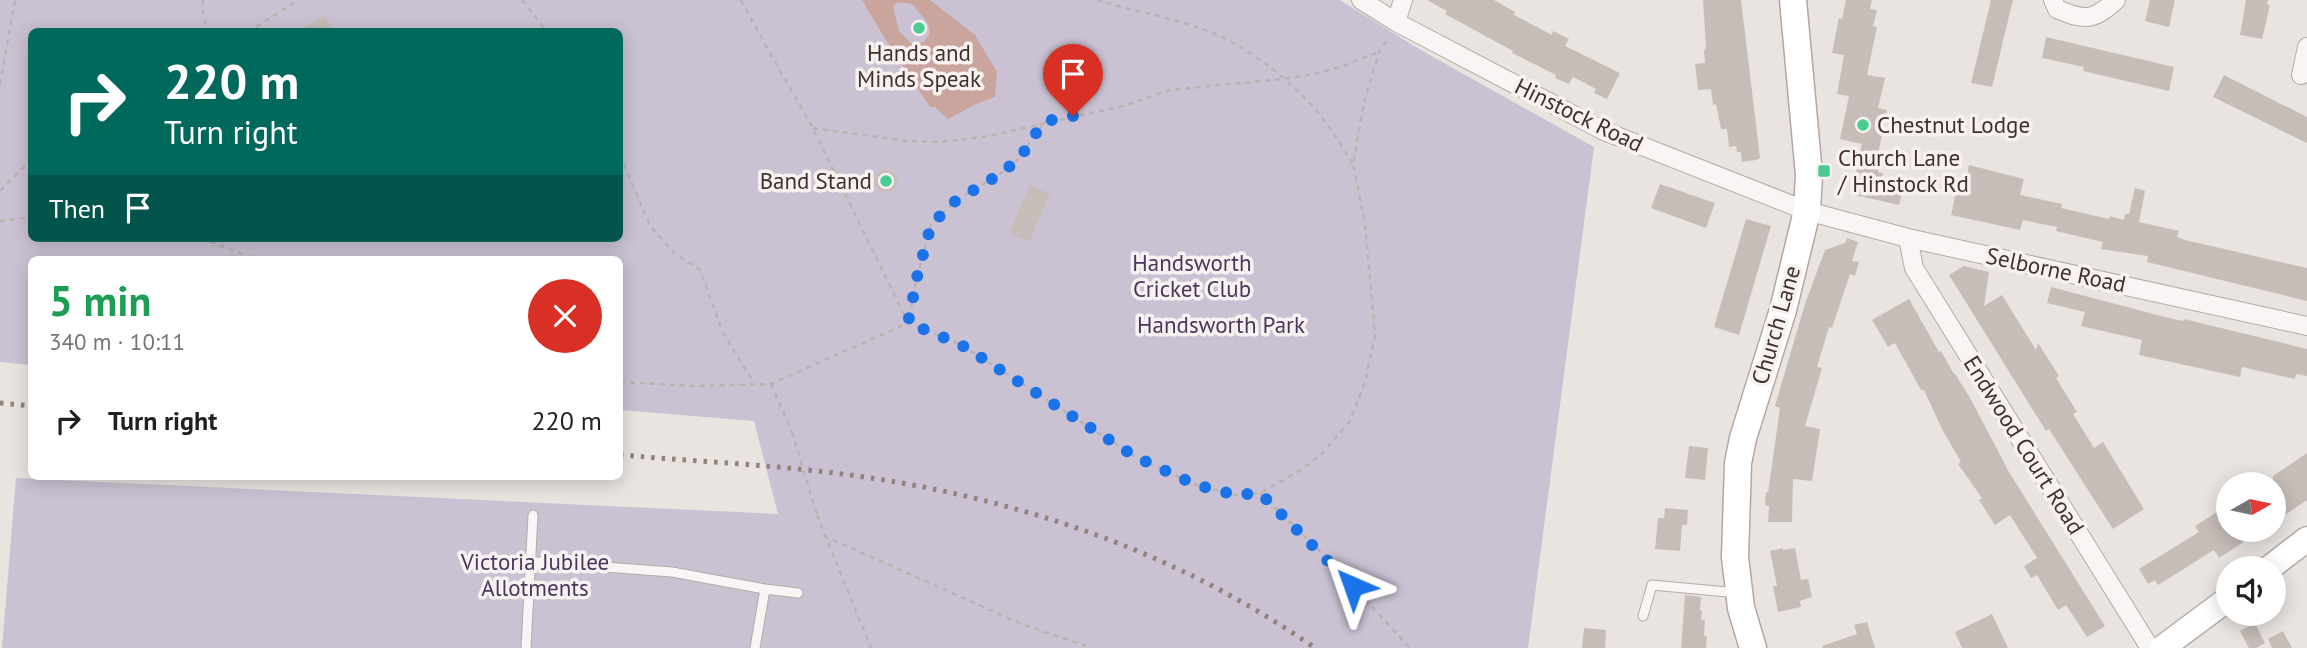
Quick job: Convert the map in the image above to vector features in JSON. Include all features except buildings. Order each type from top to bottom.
[{"type":"main road","name":"Church Lane","points":[[1753,648],[1741,608],[1735,557],[1738,463],[1743,438],[1783,310],[1807,211],[1809,175],[1793,0]]},
{"type":"main road","points":[[2285,556],[2307,539]]},
{"type":"main road","points":[[2162,648],[2216,607]]},
{"type":"street","name":"Hinstock Road","points":[[1361,0],[1396,22],[1604,131],[1807,211]]},
{"type":"street","points":[[1396,22],[1403,0]]},
{"type":"street","points":[[2053,0],[2057,9],[2078,18],[2100,14],[2116,0]]},
{"type":"street","points":[[2301,75],[2307,47]]},
{"type":"street","name":"Selborne Road","points":[[1807,211],[1908,237],[2307,326]]},
{"type":"street","name":"Endwood Court Road","points":[[1908,237],[1914,268],[2150,648]]},
{"type":"lane","points":[[526,648],[533,515]]},
{"type":"lane","points":[[530,572],[537,562],[672,572],[798,593]]},
{"type":"lane","points":[[1643,616],[1652,585],[1740,593]]},
{"type":"lane","points":[[755,648],[765,589]]},
{"type":"path","points":[[0,84],[15,0]]},
{"type":"path","points":[[202,0],[207,28]]},
{"type":"path","points":[[254,28],[298,0]]},
{"type":"path","points":[[522,0],[544,28]]},
{"type":"path","points":[[741,0],[813,128],[908,323],[960,344],[1136,457],[1196,485],[1236,495],[1260,493],[1321,455],[1350,421],[1366,382],[1375,335],[1365,224],[1353,164],[1364,102],[1379,52],[1393,32],[1396,22]]},
{"type":"path","points":[[1097,0],[1215,34],[1252,55],[1311,105],[1353,164]]},
{"type":"path","points":[[813,128],[905,141],[941,142],[1032,127],[1046,121],[1127,105],[1169,90],[1283,79],[1343,66],[1379,52]]},
{"type":"path","points":[[908,323],[931,225],[954,202],[1000,174],[1021,157],[1046,121]]},
{"type":"path","points":[[0,191],[28,162]]},
{"type":"path","points":[[623,162],[650,226],[674,253],[700,270],[723,332],[754,383]]},
{"type":"path","points":[[0,221],[28,217]]},
{"type":"path","points":[[211,242],[247,256]]},
{"type":"path","points":[[623,382],[694,386],[771,384],[908,323]]},
{"type":"path","points":[[771,384],[792,432],[824,536],[872,648]]},
{"type":"path","points":[[1260,493],[1335,565],[1410,648]]},
{"type":"path","points":[[824,536],[1024,625],[1092,648]]},
{"type":"green space","name":"Handsworth Park","points":[[0,0],[1340,0],[1419,49],[1594,147],[1528,648],[2,648],[16,478],[778,514],[754,421],[623,410],[623,256],[28,256],[28,365],[0,362]]},
{"type":"shaded area","points":[[862,0],[930,0],[975,35],[997,72],[995,97],[948,119],[935,107],[930,107]],"holes":[[[897,2],[912,4],[927,22],[930,33],[924,42],[911,43],[899,31],[893,7]]]},
{"type":"railway","points":[[0,403],[28,406]]},
{"type":"railway","points":[[623,455],[851,475],[998,504],[1054,520],[1163,562],[1215,587],[1315,648]]},
{"type":"place","name":"Hands and Minds Speak","points":[[919,28]]},
{"type":"place","name":"Chestnut Lodge","points":[[1863,125]]},
{"type":"place","name":"Church Lane / Hinstock Rd","points":[[1824,171]]},
{"type":"place","name":"Band Stand","points":[[886,181]]},
{"type":"route","points":[[1073,116],[1046,121],[1021,157],[1000,174],[954,202],[931,225],[908,323],[960,344],[1136,457],[1196,485],[1236,495],[1260,493],[1335,565],[1353,586]]},
{"type":"park label","name":"Handsworth Cricket Club","points":[[1192,276]]},
{"type":"park label","name":"Victoria Jubilee Allotments","points":[[535,575]]}]
